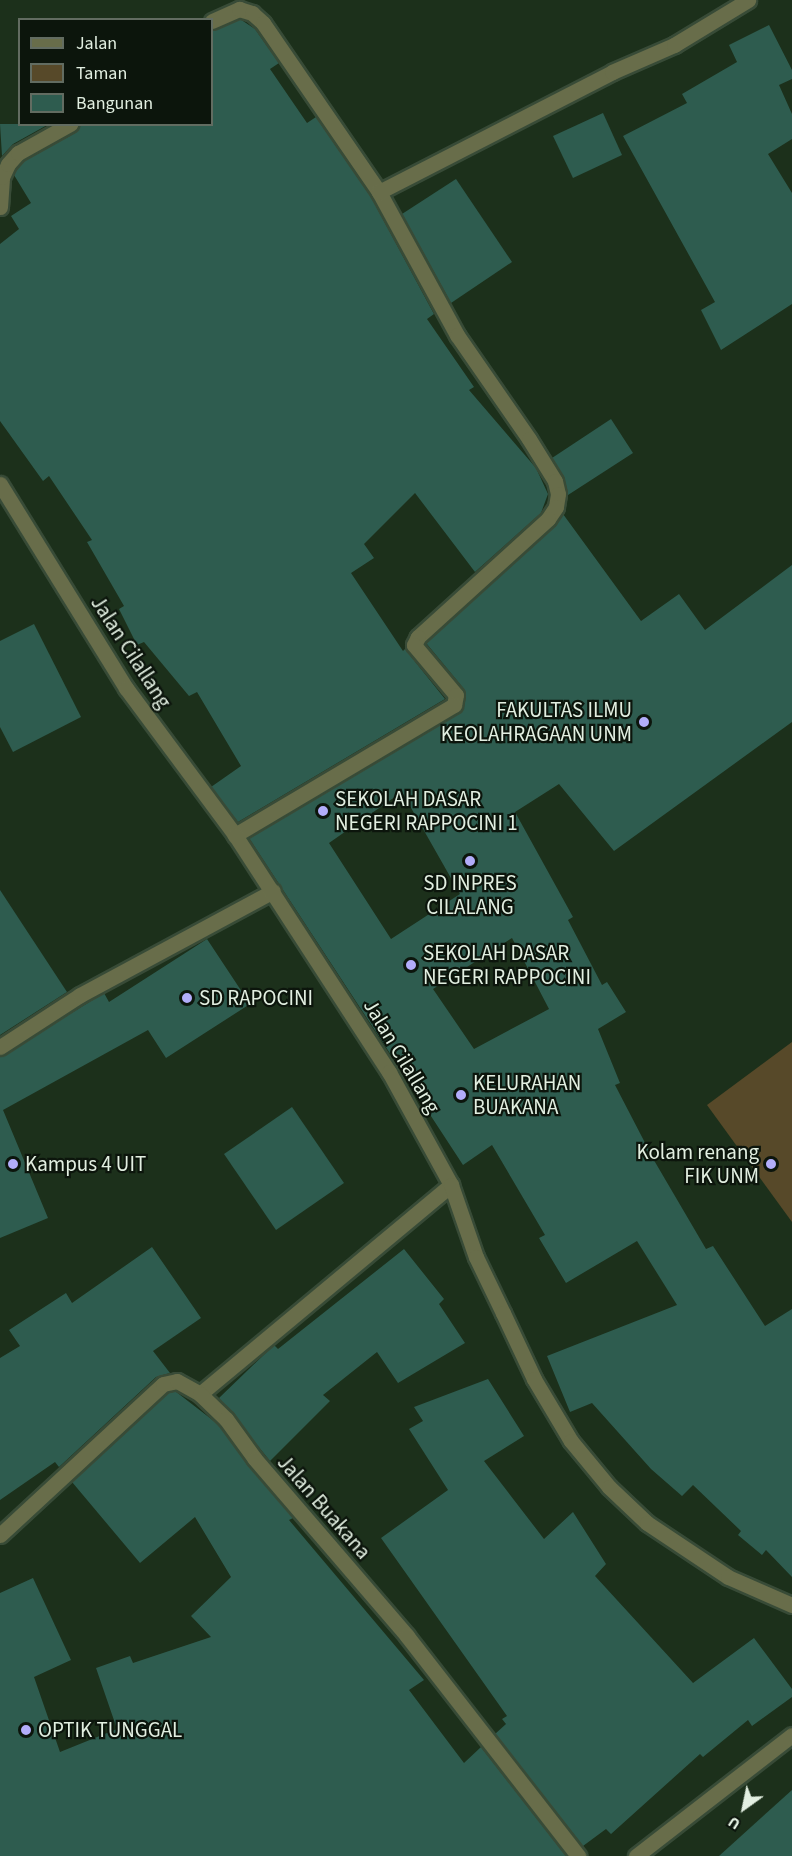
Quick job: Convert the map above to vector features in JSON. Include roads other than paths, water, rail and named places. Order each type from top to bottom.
[{"type":"street","points":[[379,192],[612,72],[674,45],[748,0]]},
{"type":"street","points":[[216,12],[239,9],[252,13],[263,23],[379,192],[457,334],[555,482],[556,507],[418,637],[414,645],[456,695],[454,705],[235,835]]},
{"type":"street","points":[[0,207],[1,175],[18,153],[66,126]]},
{"type":"street","name":"Jalan Cilallang","points":[[0,484],[126,688],[235,835],[389,1072],[451,1185],[489,1285],[534,1379],[571,1441],[609,1487],[656,1529],[728,1576],[792,1605]]},
{"type":"street","points":[[0,1047],[80,996],[273,891]]},
{"type":"street","points":[[200,1394],[451,1185]]},
{"type":"street","name":"Jalan Buakana","points":[[0,1535],[163,1384],[177,1381],[200,1394],[226,1419],[255,1460],[407,1636],[578,1856]]},
{"type":"street","points":[[636,1856],[792,1735]]},
{"type":"place","name":"FAKULTAS ILMU KEOLAHRAGAAN UNM","points":[[644,722]]},
{"type":"place","name":"SEKOLAH DASAR NEGERI RAPPOCINI 1","points":[[323,811]]},
{"type":"place","name":"SD INPRES CILALANG","points":[[470,861]]},
{"type":"place","name":"SEKOLAH DASAR NEGERI RAPPOCINI","points":[[411,965]]},
{"type":"place","name":"SD RAPOCINI","points":[[187,998]]},
{"type":"place","name":"KELURAHAN BUAKANA","points":[[461,1095]]},
{"type":"place","name":"Kampus 4 UIT","points":[[13,1164]]},
{"type":"place","name":"Kolam renang FIK UNM","points":[[771,1164]]},
{"type":"place","name":"OPTIK TUNGGAL","points":[[26,1730]]}]
